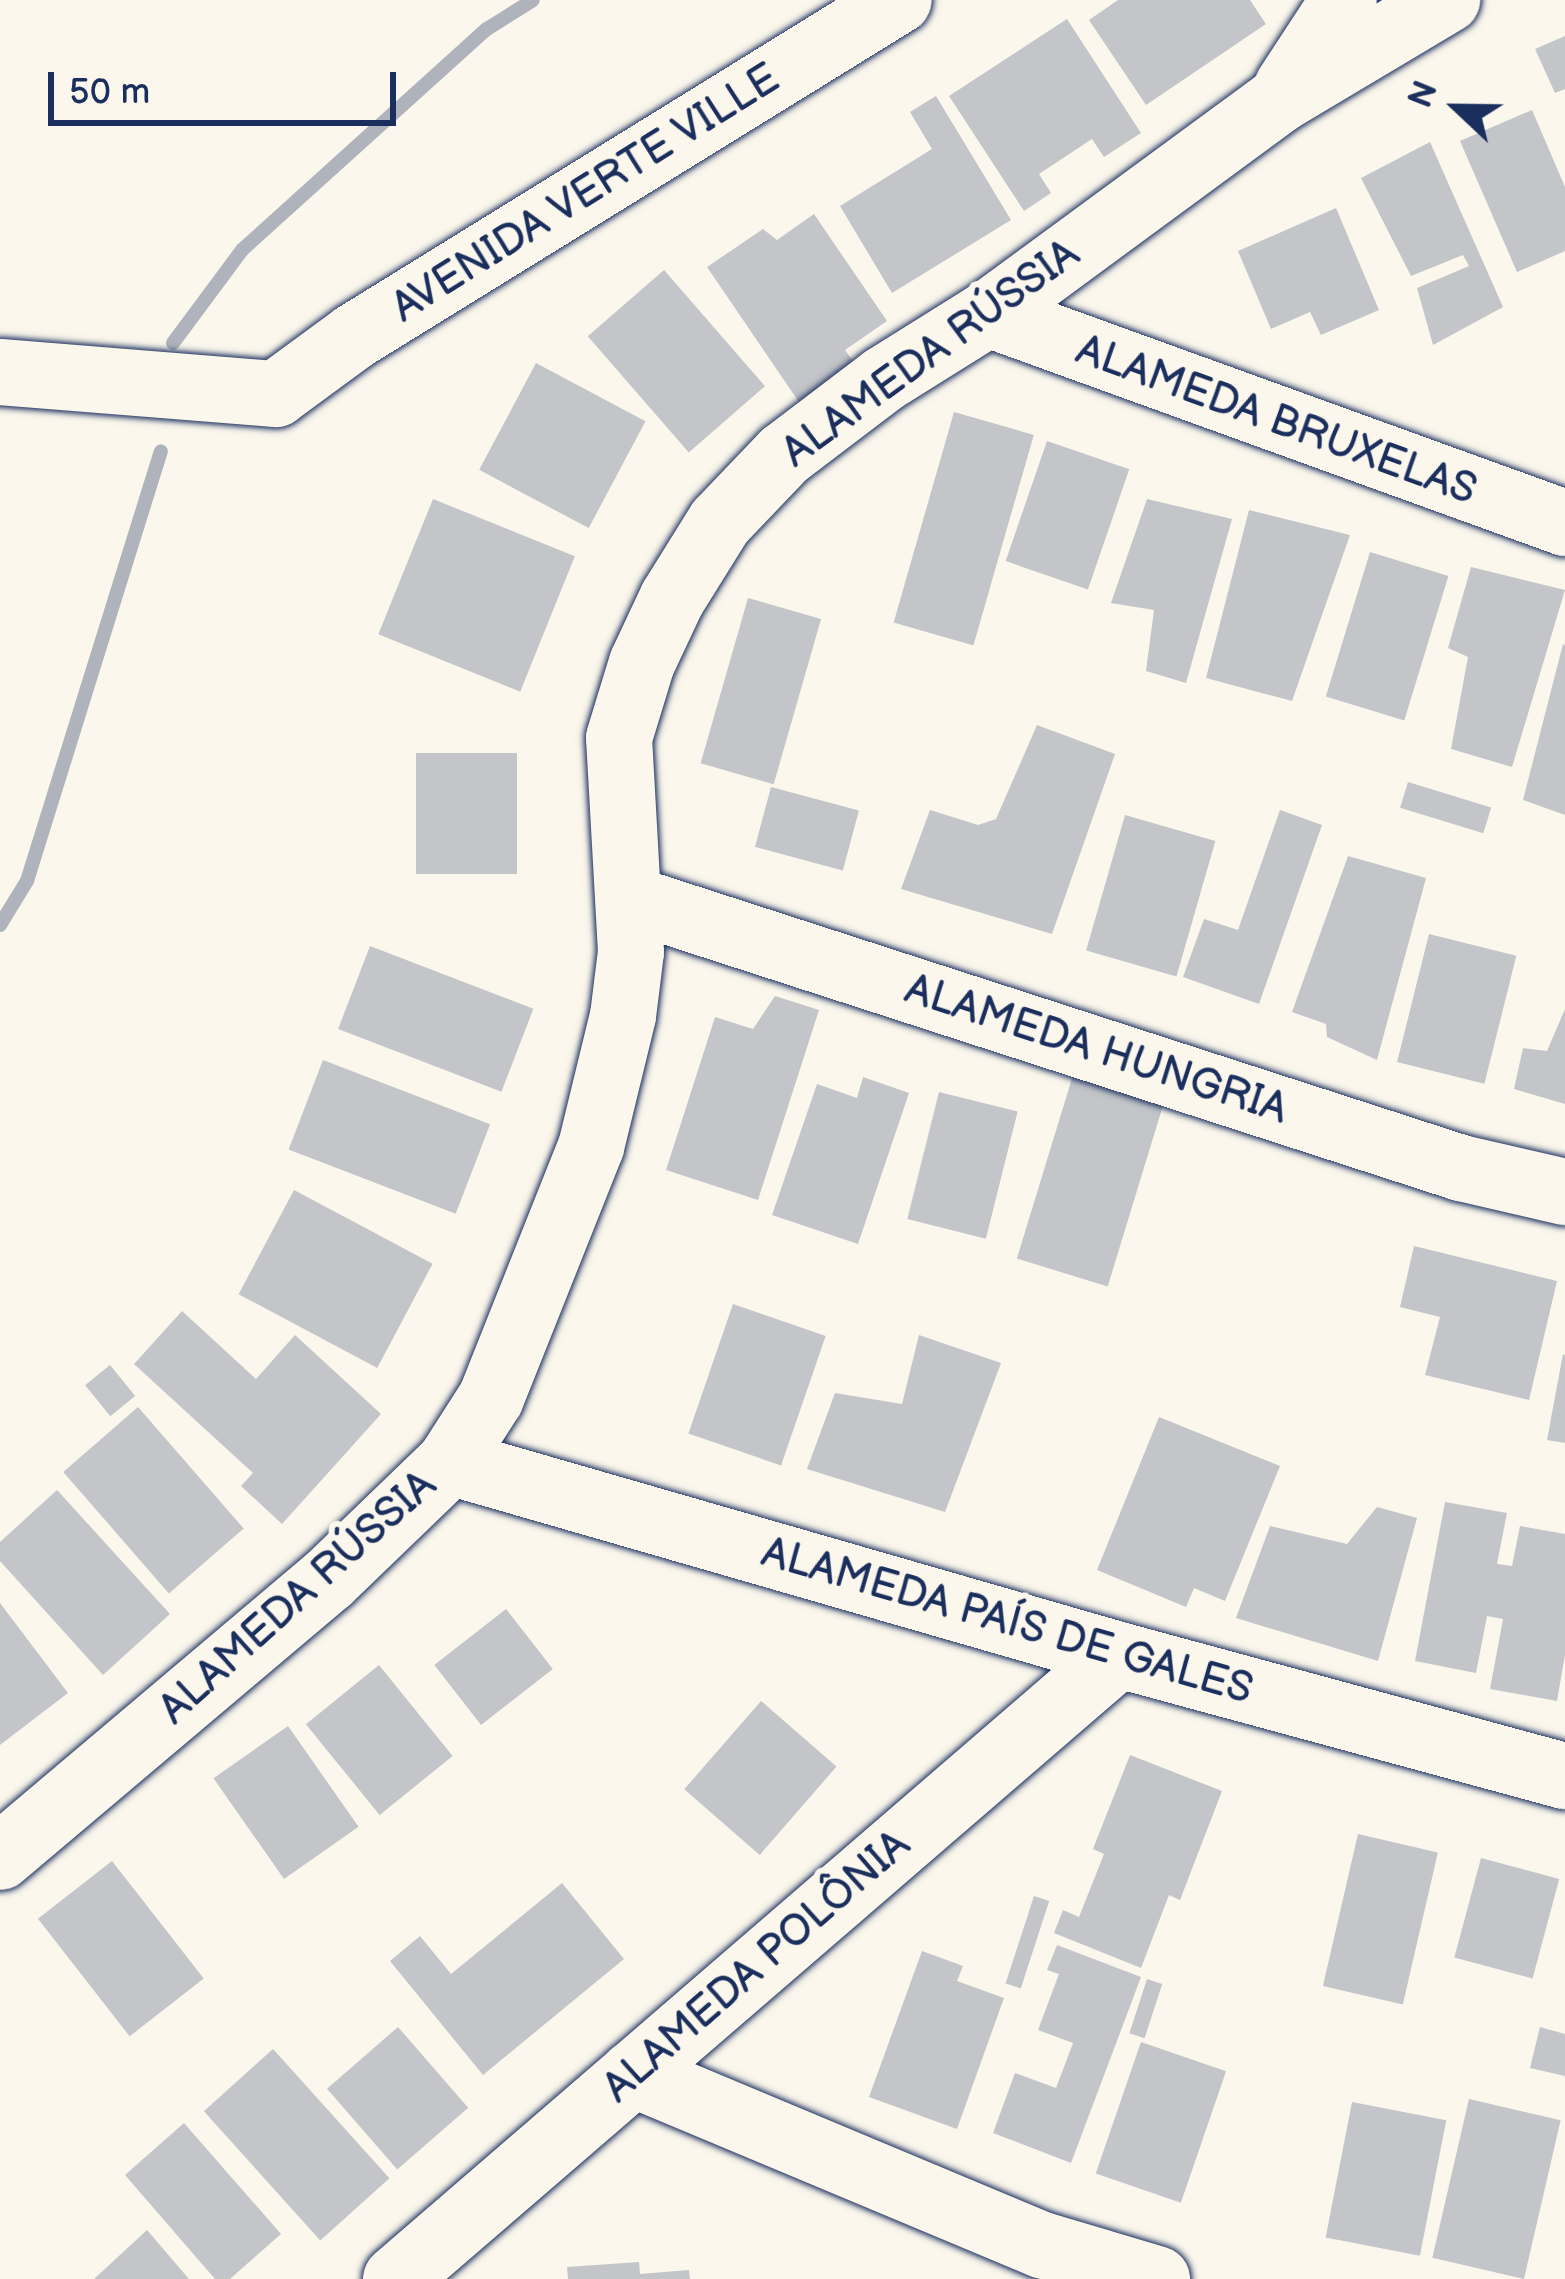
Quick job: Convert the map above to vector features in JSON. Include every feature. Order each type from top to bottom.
[{"type":"street","name":"AVENIDA VERTE VILLE","points":[[0,372],[277,394],[356,336],[899,0]]},
{"type":"street","name":"ALAMEDA RÚSSIA","points":[[1279,100],[1344,0]]},
{"type":"street","name":"ALAMEDA RÚSSIA","points":[[0,1857],[328,1580],[450,1462],[491,1398],[591,1147],[622,1016],[631,952],[619,737],[642,663],[672,599],[720,522],[784,455],[884,379],[988,314],[1279,100],[1447,0]]},
{"type":"street","name":"ALAMEDA BRUXELAS","points":[[988,314],[1565,523]]},
{"type":"street","name":"ALAMEDA HUNGRIA","points":[[630,899],[1438,1161],[1565,1192]]},
{"type":"street","name":"ALAMEDA PAÍS DE GALES","points":[[450,1462],[1119,1655],[1565,1776]]},
{"type":"street","name":"ALAMEDA POLÔNIA","points":[[412,2273],[634,2074],[1119,1655]]},
{"type":"street","points":[[634,2074],[1042,2262],[1157,2279]]},
{"type":"building","points":[[1118,0],[1250,0],[1266,24],[1146,105],[1089,20]]},
{"type":"building","points":[[1067,19],[1141,133],[1104,157],[1092,139],[1039,174],[1051,193],[1024,211],[949,96]]},
{"type":"building","points":[[1565,36],[1565,89],[1555,93],[1535,49]]},
{"type":"building","points":[[936,96],[1011,220],[892,293],[840,206],[932,149],[910,112]]},
{"type":"building","points":[[1532,110],[1565,187],[1565,251],[1517,272],[1460,141]]},
{"type":"building","points":[[1430,142],[1503,307],[1433,345],[1417,288],[1469,266],[1463,255],[1411,276],[1361,178]]},
{"type":"building","points":[[1336,208],[1379,310],[1321,335],[1310,312],[1271,329],[1238,251]]},
{"type":"building","points":[[814,214],[887,321],[845,350],[859,369],[803,408],[707,267],[763,229],[777,240]]},
{"type":"building","points":[[664,270],[765,386],[689,452],[588,336]]},
{"type":"building","points":[[536,363],[645,421],[589,528],[479,470]]},
{"type":"building","points":[[954,412],[1034,435],[973,645],[894,623]]},
{"type":"building","points":[[1047,441],[1129,469],[1088,589],[1006,561]]},
{"type":"building","points":[[433,499],[575,556],[520,692],[378,634]]},
{"type":"building","points":[[1147,499],[1232,519],[1186,683],[1146,671],[1154,610],[1111,603]]},
{"type":"building","points":[[1249,510],[1350,535],[1292,701],[1206,678]]},
{"type":"building","points":[[1370,552],[1448,576],[1404,720],[1326,696]]},
{"type":"building","points":[[1471,567],[1565,590],[1512,767],[1451,749],[1468,657],[1448,648]]},
{"type":"building","points":[[748,598],[821,619],[774,784],[701,763]]},
{"type":"building","points":[[1565,645],[1565,815],[1523,800]]},
{"type":"building","points":[[1037,725],[1115,754],[1052,934],[901,889],[930,810],[978,825],[996,819]]},
{"type":"building","points":[[416,753],[517,753],[517,874],[416,874]]},
{"type":"building","points":[[1408,782],[1491,807],[1483,833],[1400,808]]},
{"type":"building","points":[[771,787],[859,811],[843,870],[755,847]]},
{"type":"building","points":[[1280,810],[1322,825],[1259,1004],[1183,977],[1204,919],[1238,930]]},
{"type":"building","points":[[1125,815],[1215,841],[1176,976],[1086,951]]},
{"type":"building","points":[[1348,856],[1426,878],[1377,1060],[1327,1037],[1326,1024],[1292,1012]]},
{"type":"building","points":[[1429,934],[1516,956],[1484,1084],[1397,1062]]},
{"type":"building","points":[[370,946],[533,1009],[501,1092],[338,1029]]},
{"type":"building","points":[[775,996],[819,1010],[758,1200],[666,1170],[715,1017],[753,1029]]},
{"type":"building","points":[[1565,1009],[1565,1104],[1514,1089],[1523,1048],[1547,1051]]},
{"type":"building","points":[[323,1060],[490,1124],[456,1214],[289,1150]]},
{"type":"building","points":[[1073,1075],[1164,1103],[1108,1286],[1017,1259]]},
{"type":"building","points":[[863,1077],[909,1093],[858,1244],[772,1215],[817,1084],[857,1098]]},
{"type":"building","points":[[939,1092],[1018,1112],[986,1239],[907,1219]]},
{"type":"building","points":[[294,1190],[433,1264],[377,1368],[239,1294]]},
{"type":"building","points":[[1414,1246],[1557,1281],[1529,1400],[1425,1375],[1440,1317],[1400,1307]]},
{"type":"building","points":[[733,1304],[826,1336],[781,1465],[688,1434]]},
{"type":"building","points":[[182,1311],[256,1379],[295,1335],[381,1414],[282,1524],[241,1486],[253,1473],[134,1364]]},
{"type":"building","points":[[919,1335],[1001,1363],[945,1512],[807,1469],[835,1393],[902,1404]]},
{"type":"building","points":[[1565,1355],[1565,1443],[1547,1440]]},
{"type":"building","points":[[110,1365],[135,1396],[110,1416],[85,1385]]},
{"type":"building","points":[[138,1407],[244,1529],[169,1593],[63,1472]]},
{"type":"building","points":[[1159,1417],[1280,1466],[1225,1601],[1194,1588],[1186,1607],[1097,1570]]},
{"type":"building","points":[[57,1490],[170,1614],[103,1675],[0,1561],[0,1542]]},
{"type":"building","points":[[1445,1502],[1507,1513],[1497,1564],[1512,1566],[1520,1526],[1565,1534],[1565,1655],[1557,1701],[1490,1689],[1503,1619],[1487,1616],[1476,1673],[1415,1661]]},
{"type":"building","points":[[1377,1507],[1417,1518],[1378,1661],[1236,1618],[1270,1526],[1347,1544]]},
{"type":"building","points":[[0,1603],[68,1693],[0,1745]]},
{"type":"building","points":[[506,1609],[553,1669],[481,1725],[434,1665]]},
{"type":"building","points":[[379,1665],[453,1756],[380,1815],[306,1724]]},
{"type":"building","points":[[761,1701],[836,1767],[760,1855],[684,1789]]},
{"type":"building","points":[[288,1726],[359,1827],[284,1879],[213,1778]]},
{"type":"building","points":[[1130,1755],[1222,1791],[1180,1900],[1169,1895],[1141,1968],[1054,1933],[1063,1910],[1079,1917],[1104,1854],[1093,1849]]},
{"type":"building","points":[[1358,1834],[1438,1852],[1403,2004],[1323,1986]]},
{"type":"building","points":[[1481,1858],[1559,1879],[1533,1978],[1454,1957]]},
{"type":"building","points":[[112,1861],[204,1978],[130,2036],[38,1919]]},
{"type":"building","points":[[562,1883],[624,1959],[483,2075],[390,1961],[420,1936],[451,1974]]},
{"type":"building","points":[[1034,1896],[1049,1901],[1021,1988],[1006,1983]]},
{"type":"building","points":[[1057,1945],[1141,1977],[1071,2163],[993,2133],[1015,2073],[1056,2088],[1073,2043],[1038,2030],[1059,1974],[1047,1970]]},
{"type":"building","points":[[922,1951],[963,1966],[957,1981],[1004,1998],[957,2129],[869,2097]]},
{"type":"building","points":[[1147,1979],[1162,1984],[1145,2038],[1129,2033]]},
{"type":"building","points":[[398,2027],[468,2108],[397,2169],[327,2089]]},
{"type":"building","points":[[1540,2027],[1565,2034],[1565,2076],[1530,2068]]},
{"type":"building","points":[[1141,2042],[1226,2071],[1181,2203],[1096,2173]]},
{"type":"building","points":[[273,2049],[389,2178],[320,2241],[204,2111]]},
{"type":"building","points":[[1469,2099],[1561,2120],[1524,2279],[1432,2258]]},
{"type":"building","points":[[1352,2102],[1446,2120],[1420,2256],[1326,2237]]},
{"type":"building","points":[[184,2123],[281,2234],[230,2279],[215,2279],[125,2175]]},
{"type":"building","points":[[147,2230],[189,2279],[94,2279]]},
{"type":"building","points":[[639,2262],[640,2274],[689,2270],[690,2279],[568,2279],[567,2267]]},
{"type":"waterway","points":[[173,343],[242,250],[487,29],[533,0]]},
{"type":"waterway","points":[[0,925],[27,881],[161,451]]}]
